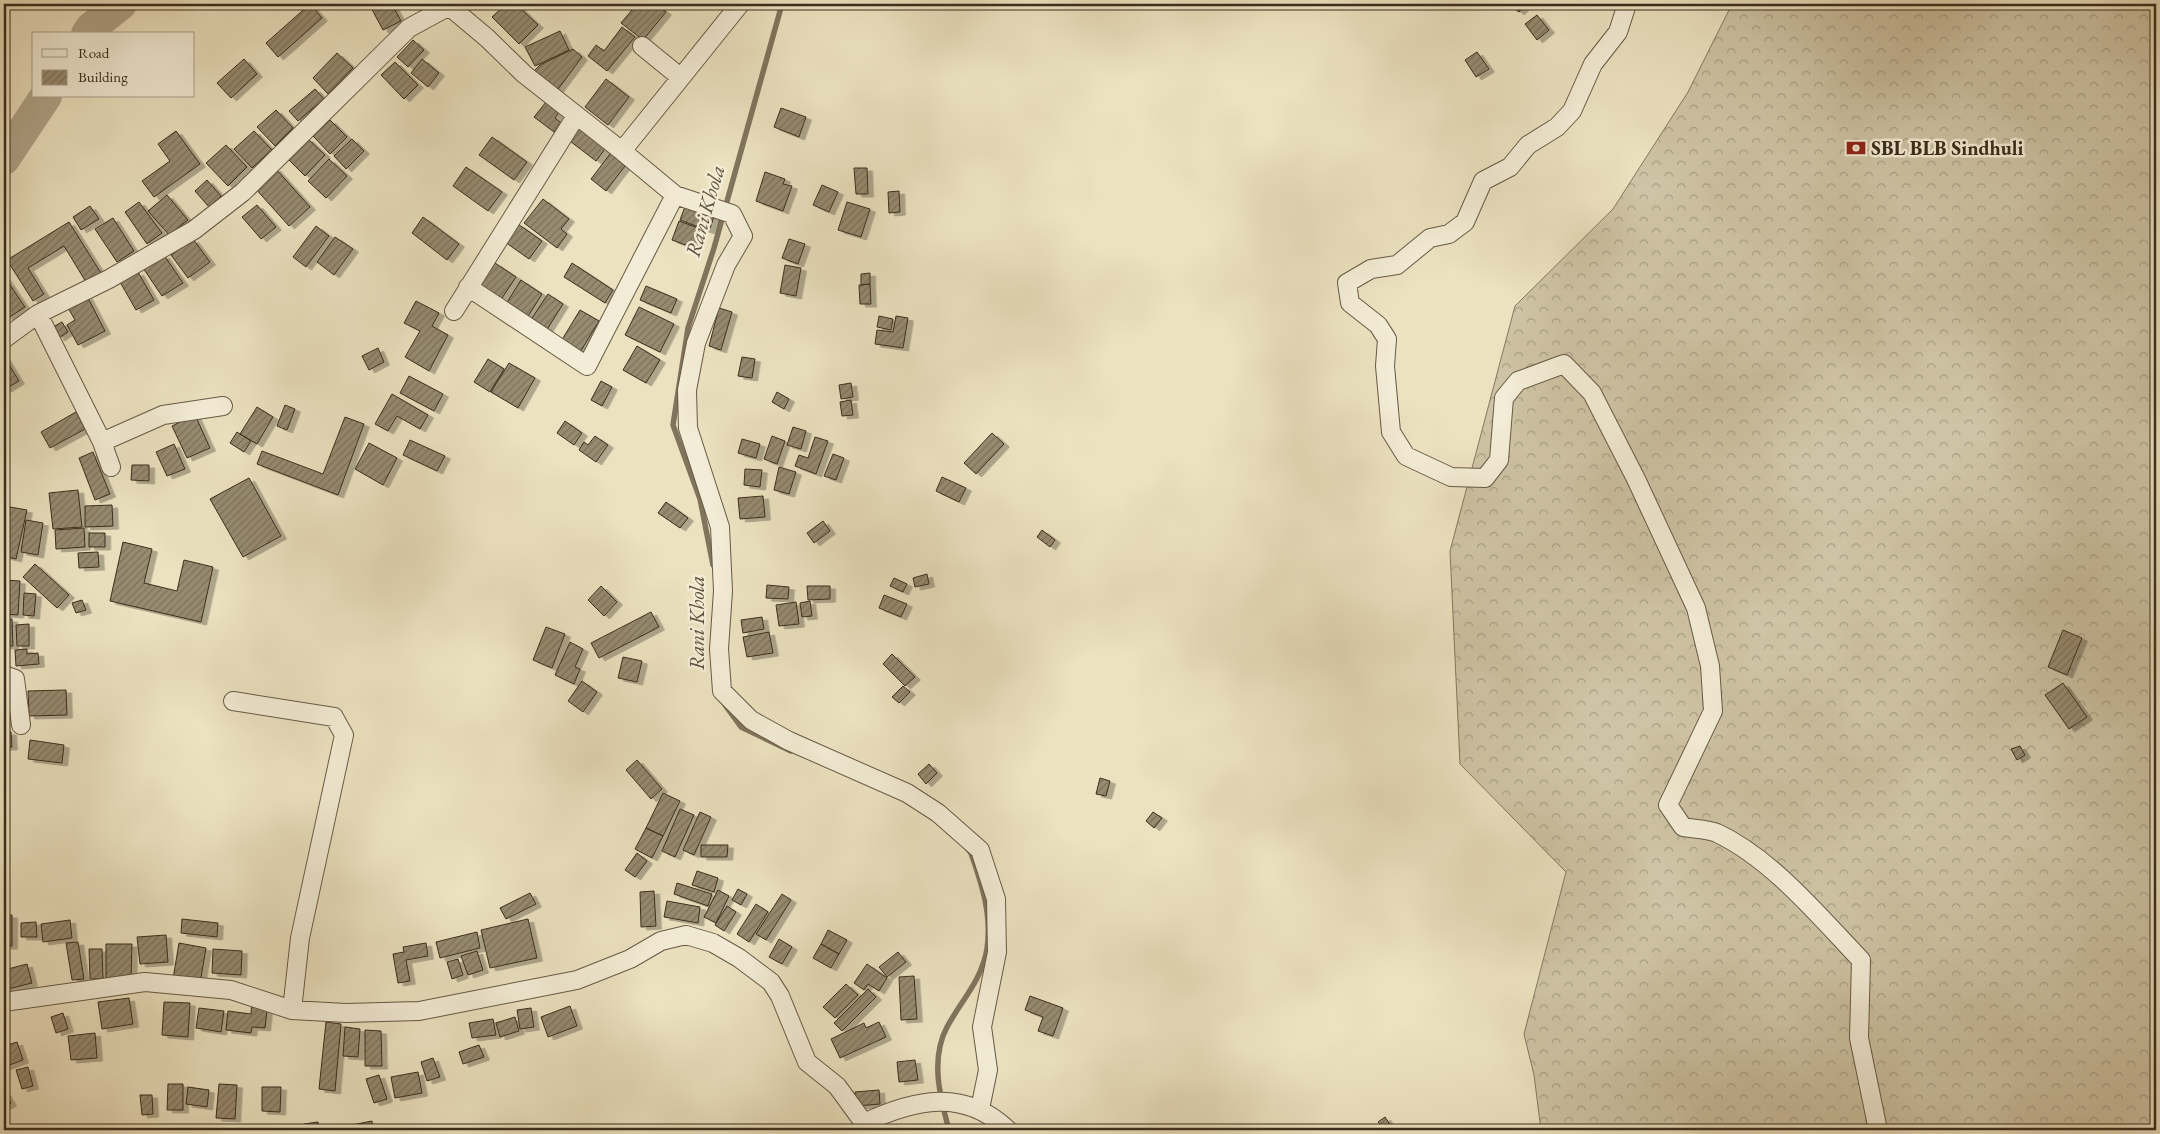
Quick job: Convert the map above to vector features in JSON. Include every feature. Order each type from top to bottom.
[{"type":"street","points":[[622,150],[740,4]]},
{"type":"street","points":[[1627,4],[1618,32],[1593,64],[1572,110],[1557,127],[1528,145],[1510,166],[1484,181],[1465,222],[1449,234],[1430,238],[1397,265],[1371,269],[1347,283],[1350,303],[1378,325],[1387,340],[1385,366],[1391,432],[1406,456],[1451,477],[1485,478],[1499,460],[1504,398],[1518,381],[1564,364],[1592,393],[1636,479],[1696,608],[1710,666],[1713,711],[1668,805],[1682,827],[1715,832],[1754,855],[1810,907],[1861,960],[1859,1038],[1878,1130]]},
{"type":"street","points":[[4,339],[38,314],[109,279],[194,230],[243,192],[409,28],[451,5],[524,74],[622,150],[674,195],[732,214],[743,236],[726,265],[696,343],[687,390],[688,428],[720,527],[723,591],[720,649],[722,691],[751,720],[789,741],[907,793],[938,813],[980,850],[996,899],[997,952],[982,1026],[988,1070],[980,1109]]},
{"type":"street","points":[[642,46],[680,78]]},
{"type":"street","points":[[454,311],[576,116]]},
{"type":"street","points":[[468,287],[587,366],[674,195]]},
{"type":"street","points":[[38,314],[102,442],[111,467]]},
{"type":"street","points":[[102,442],[163,415],[223,406]]},
{"type":"street","points":[[4,675],[15,679],[20,724]]},
{"type":"street","points":[[233,701],[334,717],[344,735],[300,938],[292,1010]]},
{"type":"street","points":[[4,1002],[145,982],[231,990],[292,1010],[346,1013],[402,1013],[459,1005],[577,980],[630,959],[661,941],[686,936],[713,943],[739,958],[771,982],[780,996],[807,1062],[838,1086],[867,1127],[927,1101],[955,1101],[980,1109],[991,1115],[1008,1130]]},
{"type":"green space","points":[[1732,4],[2156,4],[2156,1130],[1541,1130],[1534,1075],[1524,1034],[1566,872],[1460,764],[1450,551],[1515,306],[1613,209],[1688,92]]},
{"type":"building","points":[[310,4],[322,18],[278,57],[266,43]]},
{"type":"building","points":[[369,4],[392,4],[401,21],[383,30]]},
{"type":"building","points":[[506,4],[516,4],[538,25],[519,44],[492,17]]},
{"type":"building","points":[[637,4],[656,4],[666,12],[643,40],[621,23]]},
{"type":"building","points":[[1508,4],[1526,4],[1519,12]]},
{"type":"building","points":[[1537,15],[1549,30],[1537,40],[1525,24]]},
{"type":"building","points":[[622,27],[635,37],[607,71],[588,56],[596,45],[604,51]]},
{"type":"building","points":[[560,31],[569,50],[535,66],[525,47]]},
{"type":"building","points":[[413,40],[424,50],[408,67],[397,57]]},
{"type":"building","points":[[573,49],[582,57],[556,92],[532,73],[540,65]]},
{"type":"building","points":[[1477,52],[1489,69],[1476,77],[1465,60]]},
{"type":"building","points":[[337,53],[353,68],[328,94],[313,78]]},
{"type":"building","points":[[244,59],[257,74],[231,98],[217,83]]},
{"type":"building","points":[[422,59],[439,73],[428,87],[411,73]]},
{"type":"building","points":[[395,62],[418,85],[404,99],[381,75]]},
{"type":"building","points":[[606,79],[629,97],[608,125],[585,107]]},
{"type":"building","points":[[315,89],[324,99],[298,121],[289,111]]},
{"type":"building","points":[[546,102],[559,112],[555,118],[561,123],[554,132],[534,117]]},
{"type":"building","points":[[781,108],[806,117],[799,137],[774,127]]},
{"type":"building","points":[[276,110],[293,128],[275,146],[257,127]]},
{"type":"building","points":[[330,120],[347,137],[330,154],[313,136]]},
{"type":"building","points":[[578,122],[608,145],[596,161],[566,138]]},
{"type":"building","points":[[176,131],[200,164],[154,197],[142,181],[170,161],[158,144]]},
{"type":"building","points":[[254,131],[272,150],[252,168],[234,149]]},
{"type":"building","points":[[492,137],[527,162],[514,180],[479,155]]},
{"type":"building","points":[[307,138],[325,155],[305,176],[288,159]]},
{"type":"building","points":[[352,139],[364,151],[346,169],[334,156]]},
{"type":"building","points":[[226,145],[247,167],[228,186],[206,163]]},
{"type":"building","points":[[613,150],[628,162],[606,191],[591,179]]},
{"type":"building","points":[[329,159],[347,176],[326,198],[308,181]]},
{"type":"building","points":[[466,167],[502,192],[488,211],[453,186]]},
{"type":"building","points":[[275,168],[310,207],[289,226],[254,187]]},
{"type":"building","points":[[854,168],[867,168],[868,194],[856,194]]},
{"type":"building","points":[[765,172],[785,179],[783,184],[792,186],[783,211],[756,201]]},
{"type":"building","points":[[207,180],[221,196],[209,207],[195,191]]},
{"type":"building","points":[[822,185],[838,192],[829,212],[813,205]]},
{"type":"building","points":[[899,191],[900,212],[889,213],[888,192]]},
{"type":"building","points":[[167,195],[188,220],[169,235],[148,211]]},
{"type":"building","points":[[543,199],[569,219],[561,229],[567,234],[557,248],[524,223]]},
{"type":"building","points":[[139,202],[162,233],[147,244],[125,212]]},
{"type":"building","points":[[847,202],[870,209],[861,237],[838,230]]},
{"type":"building","points":[[686,204],[715,214],[709,231],[680,220]]},
{"type":"building","points":[[257,205],[276,227],[261,239],[242,217]]},
{"type":"building","points":[[90,206],[99,219],[81,230],[73,217]]},
{"type":"building","points":[[423,217],[459,244],[447,260],[412,233]]},
{"type":"building","points":[[113,218],[134,251],[117,262],[95,229]]},
{"type":"building","points":[[679,221],[701,229],[694,248],[672,240]]},
{"type":"building","points":[[69,222],[101,273],[86,282],[64,246],[28,268],[44,294],[33,301],[7,260]]},
{"type":"building","points":[[518,224],[542,241],[529,259],[505,242]]},
{"type":"building","points":[[316,226],[329,236],[306,267],[293,257]]},
{"type":"building","points":[[335,237],[353,249],[334,275],[317,262]]},
{"type":"building","points":[[193,239],[210,262],[188,278],[171,255]]},
{"type":"building","points":[[789,239],[805,244],[798,264],[782,258]]},
{"type":"building","points":[[164,255],[183,283],[162,296],[143,268]]},
{"type":"building","points":[[495,263],[516,277],[500,301],[479,287]]},
{"type":"building","points":[[572,263],[613,290],[605,303],[564,277]]},
{"type":"building","points":[[785,265],[801,268],[796,296],[780,293]]},
{"type":"building","points":[[138,272],[154,300],[136,310],[120,282]]},
{"type":"building","points":[[870,273],[870,284],[861,285],[861,274]]},
{"type":"building","points":[[4,276],[25,307],[8,318],[4,313]]},
{"type":"building","points":[[521,280],[542,294],[527,318],[506,304]]},
{"type":"building","points":[[870,284],[871,304],[860,304],[859,285]]},
{"type":"building","points":[[646,286],[677,299],[671,313],[640,300]]},
{"type":"building","points":[[548,294],[563,304],[546,331],[530,321]]},
{"type":"building","points":[[87,296],[105,331],[78,345],[67,325],[75,320],[67,306]]},
{"type":"building","points":[[416,301],[439,313],[432,326],[448,335],[429,371],[405,357],[420,331],[404,323]]},
{"type":"building","points":[[639,307],[674,324],[660,352],[625,335]]},
{"type":"building","points":[[719,308],[732,312],[721,350],[709,346]]},
{"type":"building","points":[[580,310],[599,321],[579,354],[560,343]]},
{"type":"building","points":[[879,316],[893,319],[891,330],[877,327]]},
{"type":"building","points":[[896,316],[908,318],[903,348],[875,344],[877,330],[893,332]]},
{"type":"building","points":[[62,322],[68,332],[59,338],[53,327]]},
{"type":"building","points":[[637,346],[660,360],[646,383],[623,370]]},
{"type":"building","points":[[378,348],[384,362],[369,370],[362,356]]},
{"type":"building","points":[[4,356],[19,381],[4,390]]},
{"type":"building","points":[[742,357],[755,359],[752,378],[738,376]]},
{"type":"building","points":[[488,359],[504,369],[490,392],[474,382]]},
{"type":"building","points":[[509,363],[535,378],[518,408],[491,392]]},
{"type":"building","points":[[409,376],[443,394],[434,411],[400,393]]},
{"type":"building","points":[[601,381],[612,387],[602,406],[591,400]]},
{"type":"building","points":[[851,383],[853,397],[841,399],[839,385]]},
{"type":"building","points":[[777,392],[789,399],[784,409],[772,402]]},
{"type":"building","points":[[392,394],[428,415],[420,429],[397,416],[388,431],[375,424]]},
{"type":"building","points":[[851,400],[853,415],[842,416],[840,402]]},
{"type":"building","points":[[285,405],[295,409],[287,430],[277,426]]},
{"type":"building","points":[[257,407],[273,417],[257,444],[240,434]]},
{"type":"building","points":[[76,412],[85,429],[50,448],[41,432]]},
{"type":"building","points":[[195,415],[210,448],[187,458],[172,426]]},
{"type":"building","points":[[345,417],[364,424],[338,495],[257,464],[262,451],[323,474]]},
{"type":"building","points":[[565,421],[582,433],[574,445],[557,433]]},
{"type":"building","points":[[793,427],[806,431],[801,449],[787,445]]},
{"type":"building","points":[[237,432],[251,441],[244,452],[230,443]]},
{"type":"building","points":[[992,433],[1004,444],[976,474],[964,463]]},
{"type":"building","points":[[595,436],[608,445],[596,462],[579,450],[584,442],[588,445]]},
{"type":"building","points":[[772,436],[785,441],[777,464],[764,459]]},
{"type":"building","points":[[815,437],[828,441],[816,474],[795,466],[799,455],[808,458]]},
{"type":"building","points":[[742,439],[760,444],[756,458],[738,453]]},
{"type":"building","points":[[410,440],[445,456],[437,471],[403,455]]},
{"type":"building","points":[[369,443],[397,458],[383,485],[355,469]]},
{"type":"building","points":[[174,444],[185,469],[167,476],[156,452]]},
{"type":"building","points":[[93,452],[110,494],[95,500],[79,458]]},
{"type":"building","points":[[833,454],[844,458],[836,480],[824,476]]},
{"type":"building","points":[[132,465],[149,465],[149,481],[131,480]]},
{"type":"building","points":[[779,467],[796,472],[789,494],[774,490]]},
{"type":"building","points":[[745,469],[762,470],[760,487],[744,485]]},
{"type":"building","points":[[942,477],[966,488],[959,502],[936,491]]},
{"type":"building","points":[[249,478],[281,536],[243,557],[210,499]]},
{"type":"building","points":[[78,490],[82,527],[53,529],[49,493]]},
{"type":"building","points":[[763,496],[765,517],[740,519],[738,498]]},
{"type":"building","points":[[666,502],[688,518],[680,528],[658,513]]},
{"type":"building","points":[[112,505],[113,526],[85,527],[85,506]]},
{"type":"building","points":[[10,507],[27,510],[16,559],[4,556],[4,533]]},
{"type":"building","points":[[26,520],[43,523],[38,555],[21,552]]},
{"type":"building","points":[[823,521],[830,531],[814,543],[807,533]]},
{"type":"building","points":[[84,528],[85,547],[56,549],[55,530]]},
{"type":"building","points":[[1042,530],[1055,540],[1050,547],[1037,537]]},
{"type":"building","points":[[89,533],[105,533],[105,547],[89,547]]},
{"type":"building","points":[[123,542],[152,549],[144,583],[177,591],[184,560],[213,567],[201,622],[110,601]]},
{"type":"building","points":[[98,552],[99,567],[79,568],[78,553]]},
{"type":"building","points":[[35,564],[69,595],[57,608],[23,577]]},
{"type":"building","points":[[927,574],[929,584],[915,587],[913,578]]},
{"type":"building","points":[[894,578],[907,584],[903,592],[890,586]]},
{"type":"building","points":[[4,580],[20,581],[18,615],[4,614]]},
{"type":"building","points":[[767,585],[789,587],[788,599],[766,598]]},
{"type":"building","points":[[601,586],[617,602],[604,616],[588,600]]},
{"type":"building","points":[[807,586],[830,586],[830,599],[808,600]]},
{"type":"building","points":[[24,593],[36,594],[34,616],[23,615]]},
{"type":"building","points":[[884,595],[907,604],[901,617],[879,608]]},
{"type":"building","points":[[82,600],[86,610],[76,613],[72,603]]},
{"type":"building","points":[[810,601],[812,616],[802,617],[800,603]]},
{"type":"building","points":[[796,602],[799,624],[779,626],[776,605]]},
{"type":"building","points":[[651,612],[659,627],[599,658],[591,643]]},
{"type":"building","points":[[762,617],[764,629],[743,633],[741,620]]},
{"type":"building","points":[[4,619],[12,619],[13,646],[4,646]]},
{"type":"building","points":[[29,624],[29,646],[17,646],[16,625]]},
{"type":"building","points":[[546,627],[565,634],[552,668],[533,660]]},
{"type":"building","points":[[2063,630],[2082,638],[2067,675],[2048,667]]},
{"type":"building","points":[[769,632],[773,653],[747,657],[743,637]]},
{"type":"building","points":[[570,642],[583,649],[575,667],[580,669],[574,684],[555,675]]},
{"type":"building","points":[[27,649],[27,654],[38,653],[39,664],[16,666],[15,650]]},
{"type":"building","points":[[892,654],[915,677],[905,686],[883,664]]},
{"type":"building","points":[[623,657],[642,661],[637,682],[618,678]]},
{"type":"building","points":[[582,681],[597,692],[583,712],[568,701]]},
{"type":"building","points":[[2063,683],[2087,717],[2069,729],[2045,695]]},
{"type":"building","points":[[903,686],[910,692],[899,703],[892,697]]},
{"type":"building","points":[[66,690],[67,715],[29,716],[28,691]]},
{"type":"building","points":[[4,732],[11,732],[12,747],[4,747]]},
{"type":"building","points":[[30,740],[64,745],[62,763],[28,759]]},
{"type":"building","points":[[2020,746],[2025,755],[2017,760],[2011,749]]},
{"type":"building","points":[[637,760],[662,789],[651,799],[626,770]]},
{"type":"building","points":[[929,764],[937,773],[926,784],[918,774]]},
{"type":"building","points":[[1100,778],[1110,781],[1106,796],[1096,794]]},
{"type":"building","points":[[663,793],[680,801],[663,836],[646,828]]},
{"type":"building","points":[[680,809],[694,815],[675,857],[662,851]]},
{"type":"building","points":[[700,812],[711,817],[694,855],[683,850]]},
{"type":"building","points":[[1153,812],[1162,818],[1154,828],[1146,821]]},
{"type":"building","points":[[646,828],[663,836],[652,858],[635,849]]},
{"type":"building","points":[[701,845],[728,845],[727,857],[701,857]]},
{"type":"building","points":[[637,853],[647,861],[635,877],[625,870]]},
{"type":"building","points":[[697,871],[718,878],[714,892],[692,885]]},
{"type":"building","points":[[677,883],[712,894],[708,906],[674,894]]},
{"type":"building","points":[[738,889],[747,894],[741,905],[732,900]]},
{"type":"building","points":[[718,890],[729,896],[716,923],[704,917]]},
{"type":"building","points":[[654,891],[656,926],[641,927],[640,892]]},
{"type":"building","points":[[530,893],[536,904],[506,919],[500,908]]},
{"type":"building","points":[[782,894],[791,900],[766,940],[756,934]]},
{"type":"building","points":[[667,901],[700,907],[698,923],[664,917]]},
{"type":"building","points":[[756,904],[768,912],[749,942],[737,934]]},
{"type":"building","points":[[727,906],[736,912],[724,931],[715,925]]},
{"type":"building","points":[[4,915],[12,915],[12,946],[4,946]]},
{"type":"building","points":[[182,919],[218,923],[217,937],[181,933]]},
{"type":"building","points":[[528,919],[537,958],[490,968],[481,930]]},
{"type":"building","points":[[70,920],[72,938],[43,942],[41,924]]},
{"type":"building","points":[[36,922],[37,937],[21,937],[21,923]]},
{"type":"building","points":[[828,930],[847,940],[839,954],[821,944]]},
{"type":"building","points":[[477,932],[480,948],[440,958],[436,942]]},
{"type":"building","points":[[166,935],[168,962],[140,964],[137,937]]},
{"type":"building","points":[[779,939],[792,947],[782,964],[769,957]]},
{"type":"building","points":[[78,942],[84,979],[72,980],[66,943]]},
{"type":"building","points":[[179,943],[206,948],[200,983],[173,979]]},
{"type":"building","points":[[426,943],[428,956],[406,960],[410,981],[398,983],[393,954],[404,952],[403,947]]},
{"type":"building","points":[[106,944],[132,944],[131,978],[106,978]]},
{"type":"building","points":[[821,944],[839,954],[831,968],[813,958]]},
{"type":"building","points":[[89,949],[102,949],[103,979],[90,979]]},
{"type":"building","points":[[213,949],[242,951],[241,975],[212,973]]},
{"type":"building","points":[[477,951],[483,970],[468,975],[461,956]]},
{"type":"building","points":[[898,952],[906,962],[887,977],[879,967]]},
{"type":"building","points":[[458,959],[463,975],[452,979],[447,962]]},
{"type":"building","points":[[27,964],[32,983],[4,990],[4,970]]},
{"type":"building","points":[[867,964],[887,978],[879,991],[868,984],[864,990],[854,983]]},
{"type":"building","points":[[914,976],[917,1019],[901,1020],[899,977]]},
{"type":"building","points":[[846,984],[858,995],[835,1018],[823,1007]]},
{"type":"building","points":[[868,989],[876,997],[842,1031],[834,1023]]},
{"type":"building","points":[[1030,996],[1063,1008],[1053,1036],[1038,1031],[1043,1017],[1025,1010]]},
{"type":"building","points":[[129,998],[133,1024],[102,1029],[98,1002]]},
{"type":"building","points":[[252,999],[268,1001],[265,1028],[252,1027],[251,1033],[226,1030],[228,1011],[251,1014]]},
{"type":"building","points":[[164,1002],[190,1003],[188,1037],[162,1035]]},
{"type":"building","points":[[570,1006],[577,1026],[548,1037],[541,1017]]},
{"type":"building","points":[[199,1008],[224,1011],[221,1032],[196,1028]]},
{"type":"building","points":[[531,1008],[534,1027],[520,1029],[517,1010]]},
{"type":"building","points":[[63,1013],[68,1029],[56,1033],[51,1017]]},
{"type":"building","points":[[515,1017],[519,1031],[500,1037],[496,1023]]},
{"type":"building","points":[[493,1019],[496,1035],[472,1038],[469,1023]]},
{"type":"building","points":[[326,1022],[341,1024],[335,1091],[319,1089]]},
{"type":"building","points":[[879,1022],[886,1037],[840,1058],[831,1039],[864,1023],[866,1028]]},
{"type":"building","points":[[345,1027],[360,1029],[358,1057],[343,1056]]},
{"type":"building","points":[[365,1030],[381,1031],[382,1066],[365,1066]]},
{"type":"building","points":[[95,1033],[97,1058],[71,1060],[68,1036]]},
{"type":"building","points":[[17,1042],[23,1060],[4,1067],[4,1046]]},
{"type":"building","points":[[479,1045],[484,1057],[463,1064],[459,1052]]},
{"type":"building","points":[[433,1058],[440,1077],[427,1081],[421,1062]]},
{"type":"building","points":[[915,1060],[918,1080],[899,1082],[897,1062]]},
{"type":"building","points":[[28,1067],[33,1086],[22,1089],[16,1070]]},
{"type":"building","points":[[418,1072],[422,1093],[395,1098],[391,1077]]},
{"type":"building","points":[[379,1075],[387,1099],[374,1103],[366,1079]]},
{"type":"building","points":[[168,1084],[183,1084],[183,1110],[167,1110]]},
{"type":"building","points":[[219,1084],[237,1085],[235,1119],[216,1118]]},
{"type":"building","points":[[188,1087],[209,1090],[207,1107],[186,1104]]},
{"type":"building","points":[[262,1087],[281,1087],[280,1112],[262,1111]]},
{"type":"building","points":[[879,1090],[880,1104],[857,1106],[855,1092]]},
{"type":"building","points":[[4,1091],[11,1103],[4,1107]]},
{"type":"building","points":[[140,1095],[152,1095],[153,1114],[142,1115]]},
{"type":"building","points":[[1385,1117],[1391,1126],[1386,1130],[1378,1122]]},
{"type":"building","points":[[372,1121],[373,1130],[348,1130],[347,1126]]},
{"type":"building","points":[[318,1122],[319,1129],[343,1126],[343,1130],[305,1130],[304,1124]]},
{"type":"waterway","points":[[88,32],[121,4]]},
{"type":"waterway","name":"Rani Khola","points":[[713,565],[700,499],[673,425],[688,328],[714,248],[782,4]]},
{"type":"waterway","points":[[4,159],[45,98]]},
{"type":"waterway","name":"Rani Khola","points":[[725,705],[741,727],[791,751]]},
{"type":"waterway","name":"Rani Khola","points":[[949,1130],[938,1078],[939,1052],[947,1027],[981,971],[987,949],[988,936],[985,900],[975,865],[968,849]]},
{"type":"place","name":"SBL BLB Sindhuli","points":[[1856,148]]}]
